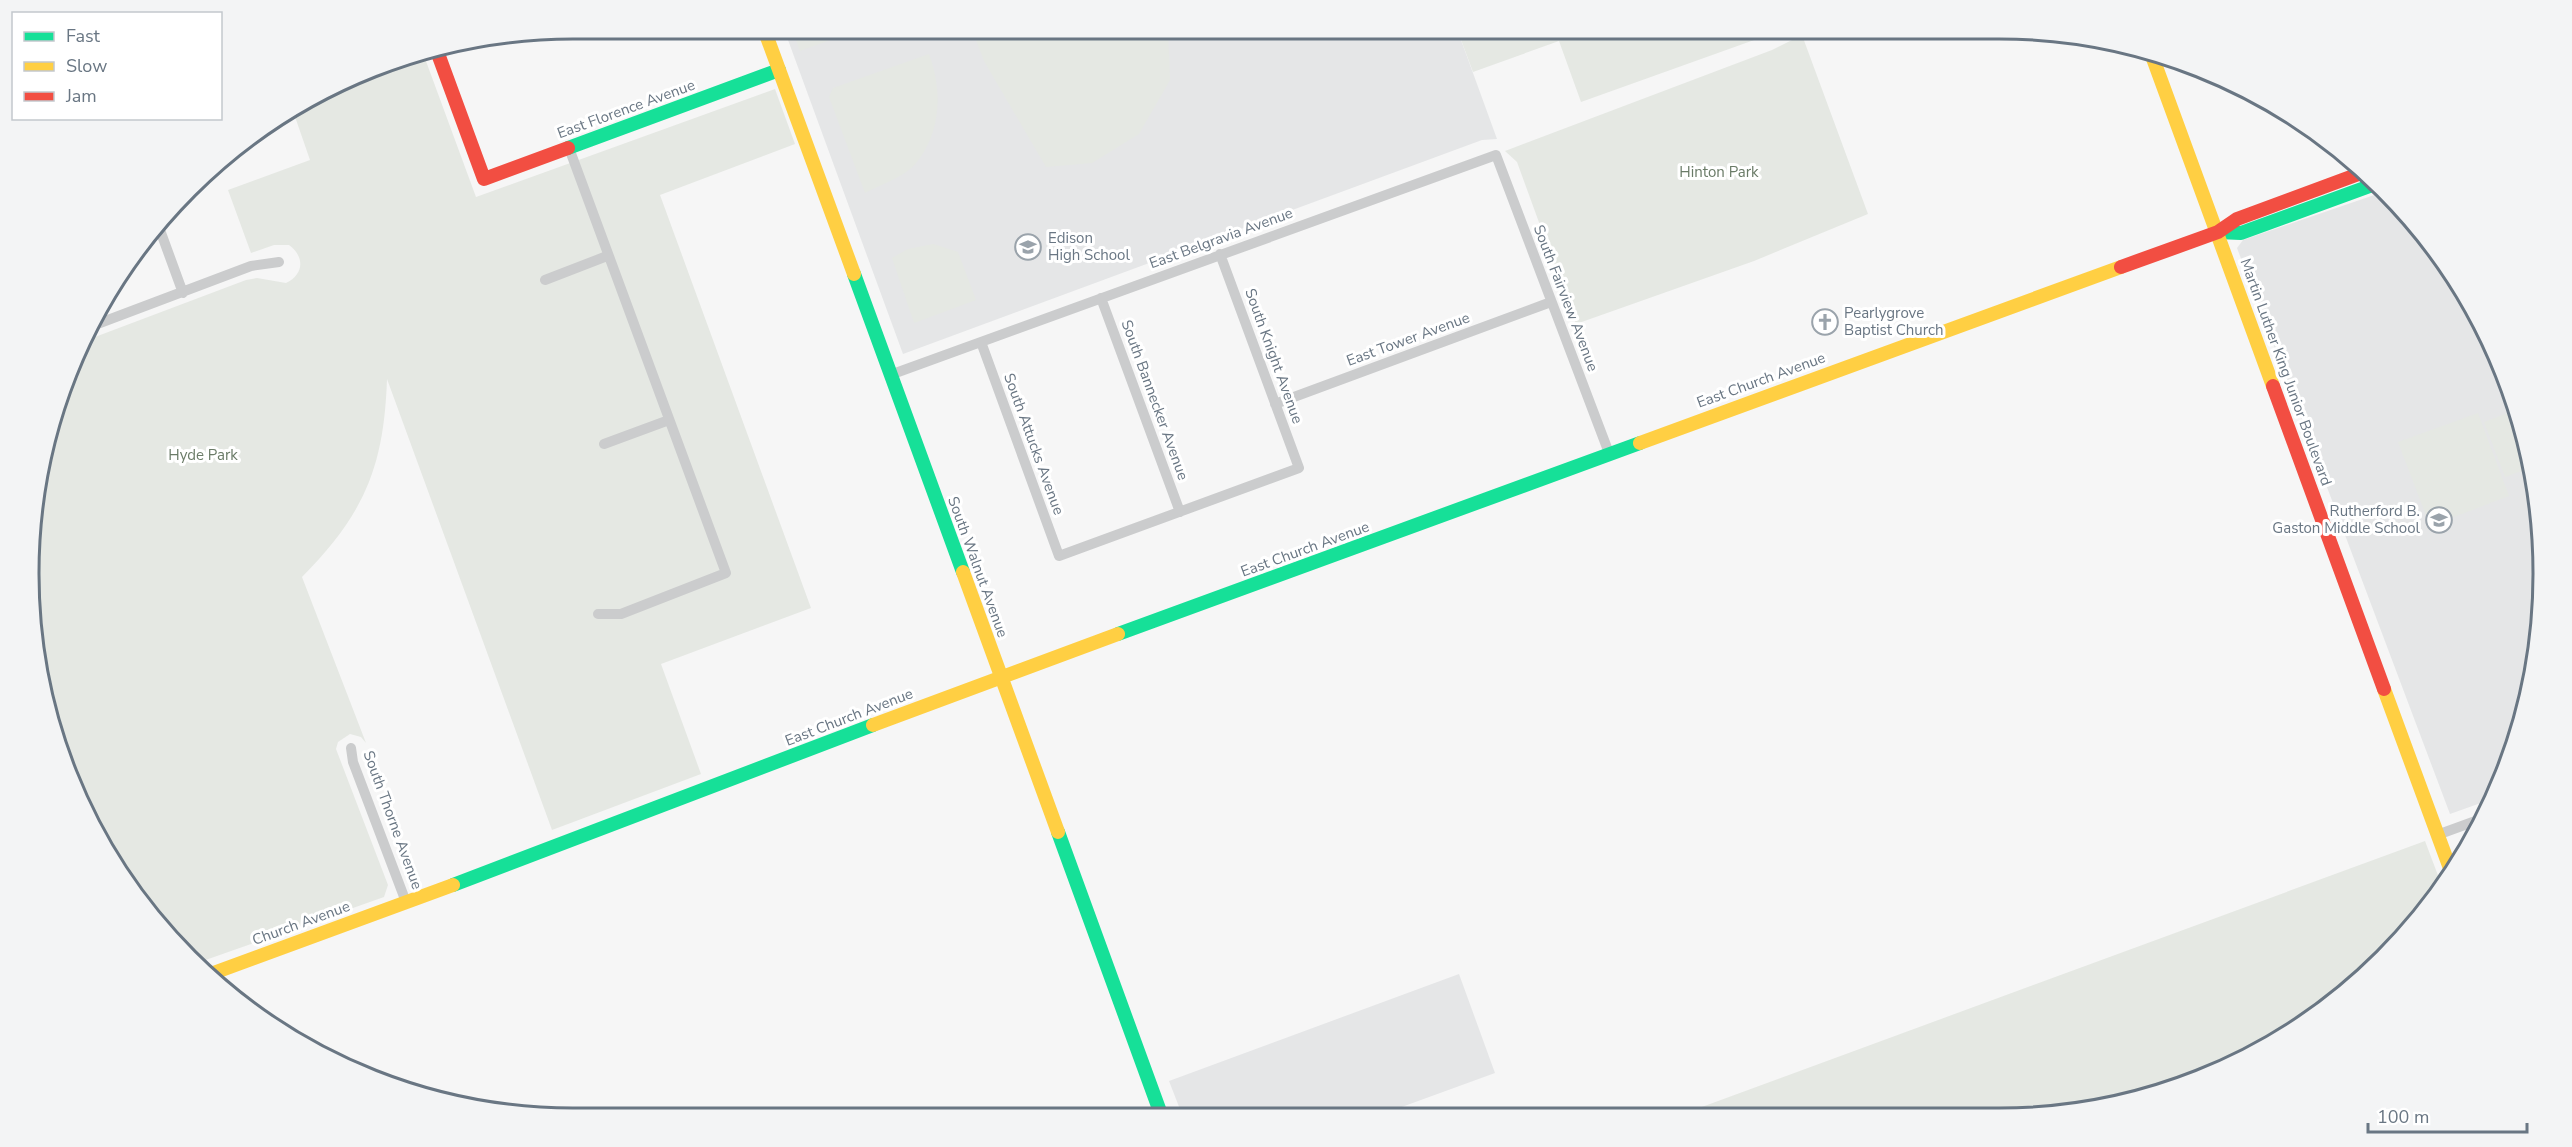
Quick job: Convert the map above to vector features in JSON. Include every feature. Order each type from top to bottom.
[{"type":"street","name":"South Walnut Avenue","points":[[768,39],[1159,1108]]},
{"type":"street","name":"East Florence Avenue","points":[[439,56],[484,179],[779,70]]},
{"type":"street","name":"Martin Luther King Junior Boulevard","points":[[2154,62],[2448,862]]},
{"type":"street","points":[[569,148],[726,573],[621,614],[598,614]]},
{"type":"street","name":"East Belgravia Avenue","points":[[890,375],[1496,155]]},
{"type":"street","name":"South Fairview Avenue","points":[[1496,155],[1609,453]]},
{"type":"street","name":"East Church Avenue","points":[[406,902],[1000,677],[2218,232],[2237,219],[2355,175]]},
{"type":"street","name":"East Church Avenue","points":[[2218,232],[2241,233],[2367,187]]},
{"type":"street","points":[[161,234],[183,293]]},
{"type":"street","name":"South Knight Avenue","points":[[1180,512],[1299,468],[1220,254]]},
{"type":"street","points":[[545,280],[607,256]]},
{"type":"street","points":[[102,322],[251,266],[279,262]]},
{"type":"street","name":"South Bannecker Avenue","points":[[1101,298],[1180,512]]},
{"type":"street","name":"East Tower Avenue","points":[[1275,404],[1551,302]]},
{"type":"street","name":"South Attucks Avenue","points":[[981,342],[1059,556],[1180,512]]},
{"type":"street","points":[[604,444],[669,420]]},
{"type":"street","name":"South Thorne Avenue","points":[[351,748],[353,762],[406,902]]},
{"type":"street","points":[[2438,835],[2471,823]]},
{"type":"street","name":"Church Avenue","points":[[217,972],[406,902]]},
{"type":"shaded area","name":"Edison High School","points":[[788,39],[1461,39],[1497,139],[1482,140],[903,354]]},
{"type":"shaded area","name":"Rutherford B. Gaston Middle School","points":[[2375,195],[2423,248],[2443,277],[2478,337],[2492,369],[2505,402],[2523,469],[2532,539],[2533,574],[2532,608],[2523,678],[2505,745],[2481,803],[2450,814],[2237,248],[2243,240]]},
{"type":"shaded area","points":[[1459,974],[1495,1073],[1399,1108],[1180,1108],[1169,1081]]},
{"type":"green space","points":[[796,39],[833,39],[800,51]]},
{"type":"green space","points":[[976,39],[1168,39],[1170,80],[1139,134],[1092,163],[1046,167],[984,61]]},
{"type":"green space","points":[[1461,39],[1757,39],[1581,102],[1559,41],[1473,72]]},
{"type":"green space","name":"Hinton Park","points":[[1794,39],[1803,39],[1868,214],[1754,261],[1576,324],[1517,162],[1505,151],[1772,50]]},
{"type":"green space","points":[[929,54],[938,95],[931,137],[925,150],[912,167],[900,176],[865,193],[829,97],[833,88]]},
{"type":"green space","name":"Hyde Park","points":[[426,60],[476,197],[775,89],[795,144],[660,195],[811,608],[661,664],[701,774],[552,830],[387,379],[381,439],[367,488],[341,532],[302,577],[366,743],[361,737],[350,734],[338,742],[336,749],[388,885],[384,897],[205,960],[149,899],[129,870],[94,810],[67,745],[49,678],[40,608],[40,539],[44,504],[57,435],[67,402],[94,337],[246,280],[257,278],[286,283],[292,279],[299,270],[298,255],[289,245],[274,245],[251,253],[228,190],[310,160],[295,118],[337,94],[402,67]]},
{"type":"green space","points":[[933,244],[958,252],[976,300],[914,323],[892,258],[908,249]]},
{"type":"green space","points":[[2478,413],[2509,496],[2430,526],[2398,442]]},
{"type":"green space","points":[[2508,413],[2523,470],[2505,477],[2484,422]]},
{"type":"green space","points":[[2425,841],[2438,877],[2400,926],[2351,975],[2324,998],[2266,1036],[2235,1053],[2170,1080],[2103,1098],[2033,1107],[1699,1108]]},
{"type":"traffic: fast","points":[[568,148],[779,70]]},
{"type":"traffic: fast","points":[[2218,232],[2241,233],[2367,187]]},
{"type":"traffic: fast","points":[[854,274],[963,572]]},
{"type":"traffic: fast","points":[[1118,634],[1640,443]]},
{"type":"traffic: fast","points":[[453,885],[873,725]]},
{"type":"traffic: fast","points":[[1058,832],[1159,1108]]},
{"type":"traffic: slow","points":[[768,39],[854,274]]},
{"type":"traffic: slow","points":[[2154,62],[2273,386]]},
{"type":"traffic: slow","points":[[1640,443],[2121,267]]},
{"type":"traffic: slow","points":[[963,572],[1058,832]]},
{"type":"traffic: slow","points":[[873,725],[1118,634]]},
{"type":"traffic: slow","points":[[2384,689],[2448,862]]},
{"type":"traffic: slow","points":[[217,972],[453,885]]},
{"type":"traffic: jam","points":[[439,56],[484,179],[568,148]]},
{"type":"traffic: jam","points":[[2121,267],[2218,232],[2237,219],[2355,175]]},
{"type":"traffic: jam","points":[[2273,386],[2384,689]]},
{"type":"place","name":"Edison High School","points":[[1028,247]]},
{"type":"place","name":"Pearlygrove Baptist Church","points":[[1825,322]]},
{"type":"place","name":"Rutherford B. Gaston Middle School","points":[[2439,520]]}]
